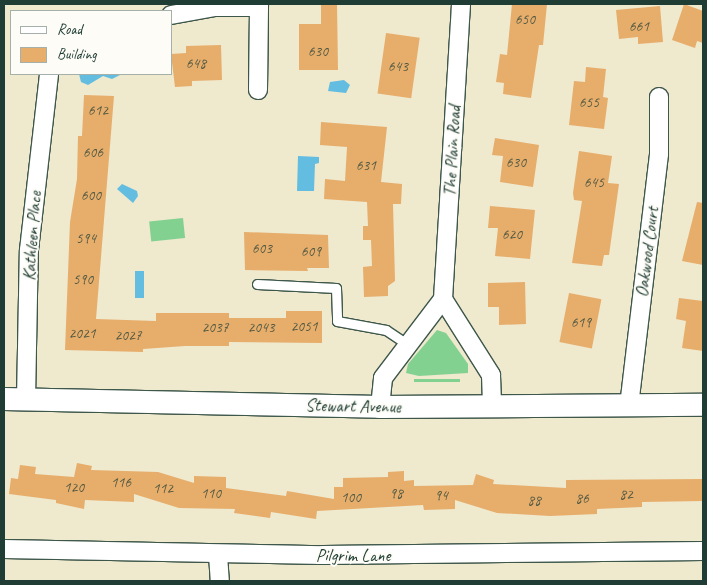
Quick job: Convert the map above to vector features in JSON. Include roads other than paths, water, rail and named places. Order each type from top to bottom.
[{"type":"street","name":"The Plain Road","points":[[443,298],[460,4]]},
{"type":"street","points":[[172,15],[214,7],[259,6],[258,90]]},
{"type":"street","name":"Kathleen Place","points":[[26,400],[29,250],[49,75]]},
{"type":"street","name":"Oakwood Court","points":[[629,406],[659,154],[659,98]]},
{"type":"street","points":[[380,407],[383,378],[443,298],[491,375],[492,405]]},
{"type":"street","name":"Stewart Avenue","points":[[4,399],[380,407],[703,405]]},
{"type":"street","name":"Pilgrim Lane","points":[[4,549],[218,555],[703,551]]},
{"type":"street","points":[[218,555],[220,581]]},
{"type":"lane","points":[[257,284],[336,288],[337,321],[386,330],[408,345]]},
{"type":"water","points":[[79,75],[120,75],[112,79],[103,76],[88,85],[81,82]]},
{"type":"water","points":[[344,80],[350,85],[346,93],[328,91],[330,82]]},
{"type":"water","points":[[298,156],[319,157],[319,163],[315,164],[314,191],[297,191]]},
{"type":"water","points":[[122,184],[137,191],[138,196],[133,203],[117,189]]},
{"type":"water","points":[[135,271],[144,271],[144,298],[135,298]]}]
